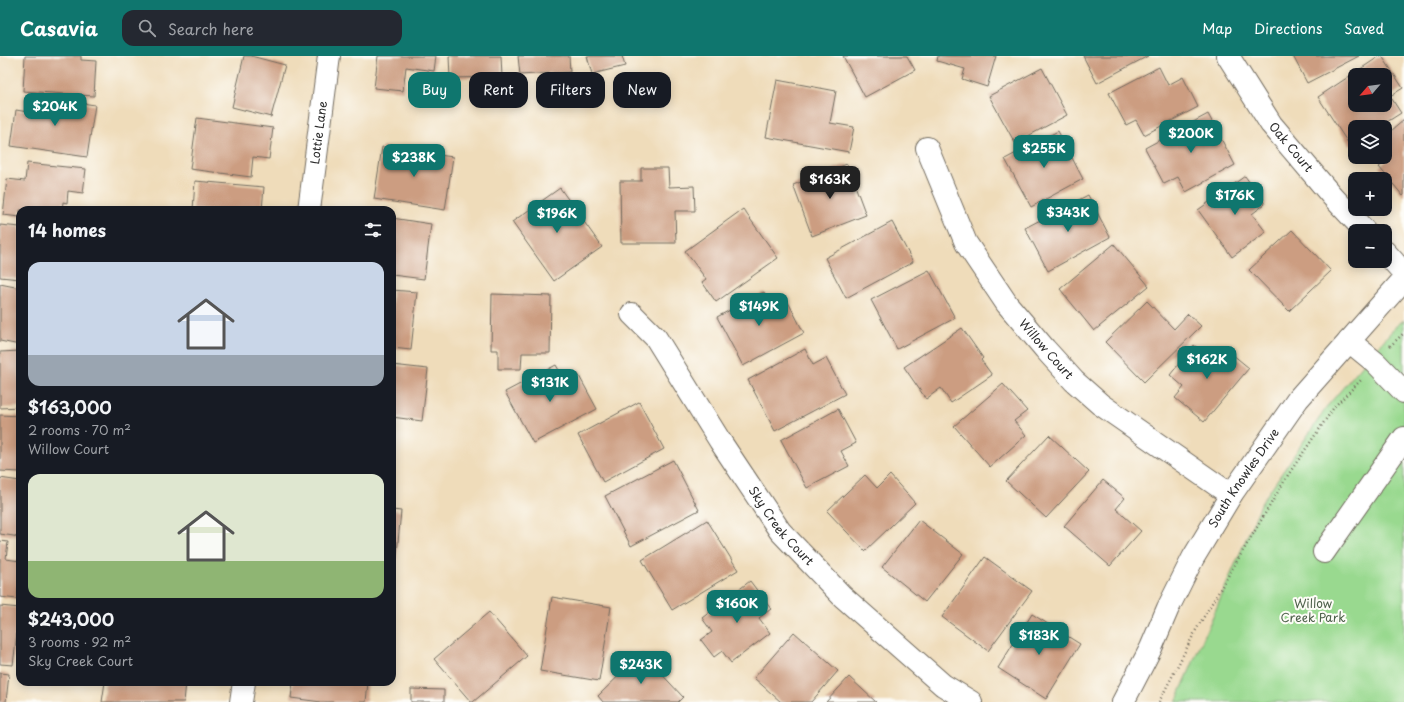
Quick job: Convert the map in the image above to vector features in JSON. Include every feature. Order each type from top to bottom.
[{"type":"street","name":"Lottie Lane","points":[[309,206],[329,56]]},
{"type":"street","name":"Oak Court","points":[[1228,56],[1271,124],[1332,196],[1358,224]]},
{"type":"street","name":"Willow Court","points":[[927,148],[966,243],[1007,304],[1045,349],[1074,381],[1100,404],[1231,495]]},
{"type":"street","points":[[1392,260],[1404,273]]},
{"type":"street","name":"South Knowles Drive","points":[[1122,702],[1151,648],[1168,608],[1193,558],[1231,495],[1298,399],[1404,279]]},
{"type":"street","name":"Sky Creek Court","points":[[632,314],[656,338],[720,441],[780,531],[842,596],[943,685],[971,702]]},
{"type":"street","points":[[1349,341],[1376,363],[1404,392]]},
{"type":"street","points":[[1324,552],[1404,438]]},
{"type":"street","points":[[241,702],[243,686]]},
{"type":"path","points":[[1159,702],[1196,630],[1288,475],[1335,406],[1368,373],[1383,354],[1404,333]]},
{"type":"green space","name":"Willow Creek Park","points":[[1404,320],[1404,702],[1176,702],[1262,502],[1329,404],[1396,326]]},
{"type":"building","points":[[25,56],[81,56],[81,60],[96,61],[94,96],[23,91]]},
{"type":"building","points":[[244,56],[251,56],[285,65],[271,117],[232,107]]},
{"type":"building","points":[[378,56],[436,56],[434,71],[406,67],[403,91],[374,88]]},
{"type":"building","points":[[449,56],[501,56],[502,72],[469,72],[469,78],[461,78],[461,72],[450,72]]},
{"type":"building","points":[[518,56],[569,56],[570,72],[536,72],[536,74],[528,75],[528,72],[520,72]]},
{"type":"building","points":[[587,56],[622,56],[625,66],[600,72],[591,72]]},
{"type":"building","points":[[843,56],[907,56],[915,70],[865,97]]},
{"type":"building","points":[[938,56],[996,56],[987,87],[962,79],[965,69],[937,61]]},
{"type":"building","points":[[1083,56],[1148,56],[1097,83]]},
{"type":"building","points":[[1293,56],[1359,56],[1307,83]]},
{"type":"building","points":[[1380,56],[1382,56],[1390,68],[1362,68]]},
{"type":"building","points":[[1159,67],[1168,85],[1183,77],[1198,107],[1144,135],[1136,120],[1126,125],[1109,93]]},
{"type":"building","points":[[1042,68],[1067,115],[1015,143],[989,96]]},
{"type":"building","points":[[1392,71],[1403,88],[1392,95]]},
{"type":"building","points":[[1348,77],[1348,112],[1392,112],[1392,99],[1401,113],[1390,120],[1348,120],[1348,143],[1318,97]]},
{"type":"building","points":[[777,80],[836,91],[830,123],[854,127],[849,152],[766,137]]},
{"type":"building","points":[[36,96],[95,105],[87,157],[11,146],[16,110],[34,113]]},
{"type":"building","points":[[1208,114],[1235,165],[1186,192],[1178,177],[1164,184],[1145,148]]},
{"type":"building","points":[[197,118],[273,128],[269,159],[253,157],[251,177],[190,169]]},
{"type":"building","points":[[1404,120],[1403,196],[1392,183],[1392,172],[1383,172],[1379,167],[1383,164],[1392,164],[1392,130]]},
{"type":"building","points":[[1058,131],[1083,179],[1031,207],[1005,159]]},
{"type":"building","points":[[382,147],[453,157],[445,210],[374,199]]},
{"type":"building","points":[[27,163],[86,169],[83,193],[68,191],[67,203],[63,202],[62,206],[16,206],[16,217],[3,215],[7,179],[25,181]]},
{"type":"building","points":[[847,164],[866,215],[812,236],[793,185]]},
{"type":"building","points":[[641,168],[668,168],[669,187],[694,186],[695,211],[675,211],[676,243],[621,243],[620,181],[641,181]]},
{"type":"building","points":[[1245,176],[1265,204],[1252,214],[1266,232],[1232,257],[1198,210]]},
{"type":"building","points":[[195,181],[264,187],[262,206],[193,206]]},
{"type":"building","points":[[560,188],[602,247],[554,281],[512,222]]},
{"type":"building","points":[[1088,195],[1110,237],[1048,271],[1025,228]]},
{"type":"building","points":[[743,209],[778,258],[716,302],[702,282],[706,279],[685,251]]},
{"type":"building","points":[[396,219],[431,224],[424,279],[396,276]]},
{"type":"building","points":[[892,222],[913,262],[846,298],[825,258]]},
{"type":"building","points":[[0,225],[16,227],[16,279],[0,277]]},
{"type":"building","points":[[1292,230],[1331,271],[1289,311],[1249,270]]},
{"type":"building","points":[[1114,244],[1149,286],[1094,331],[1060,289]]},
{"type":"building","points":[[929,270],[955,318],[897,349],[871,300]]},
{"type":"building","points":[[0,284],[16,287],[16,344],[0,341]]},
{"type":"building","points":[[396,290],[417,292],[411,350],[396,348]]},
{"type":"building","points":[[764,292],[772,308],[787,300],[804,333],[743,366],[717,317]]},
{"type":"building","points":[[492,294],[551,296],[550,353],[522,353],[521,369],[498,369],[498,350],[491,350]]},
{"type":"building","points":[[1147,301],[1174,329],[1188,314],[1201,326],[1144,382],[1105,342]]},
{"type":"building","points":[[962,328],[983,358],[981,360],[992,375],[951,403],[941,388],[926,399],[904,367]]},
{"type":"building","points":[[1194,345],[1210,359],[1221,345],[1249,368],[1204,422],[1175,398],[1184,387],[1170,375]]},
{"type":"building","points":[[805,349],[813,365],[826,358],[845,394],[775,431],[748,380]]},
{"type":"building","points":[[16,351],[16,407],[0,408],[0,352]]},
{"type":"building","points":[[396,365],[428,369],[422,421],[396,418]]},
{"type":"building","points":[[556,365],[565,381],[578,374],[597,409],[533,443],[505,392]]},
{"type":"building","points":[[1003,384],[1027,411],[1014,421],[1026,435],[990,467],[954,426]]},
{"type":"building","points":[[639,402],[664,449],[603,482],[578,435]]},
{"type":"building","points":[[838,409],[856,443],[841,451],[849,466],[807,488],[781,440]]},
{"type":"building","points":[[0,415],[16,416],[16,472],[0,471]]},
{"type":"building","points":[[1049,435],[1089,472],[1046,518],[1006,481]]},
{"type":"building","points":[[673,460],[699,510],[631,546],[605,496]]},
{"type":"building","points":[[865,475],[877,488],[890,475],[915,503],[865,551],[827,511]]},
{"type":"building","points":[[0,478],[16,480],[16,536],[0,534]]},
{"type":"building","points":[[1103,480],[1125,498],[1116,509],[1141,531],[1110,566],[1064,526]]},
{"type":"building","points":[[396,510],[401,511],[396,563]]},
{"type":"building","points":[[707,520],[738,570],[672,610],[642,560]]},
{"type":"building","points":[[919,520],[963,554],[925,602],[882,567]]},
{"type":"building","points":[[0,541],[8,542],[6,559],[16,560],[16,599],[0,597]]},
{"type":"building","points":[[985,557],[1032,591],[988,651],[942,617]]},
{"type":"building","points":[[750,581],[771,609],[759,618],[770,633],[731,663],[722,651],[714,657],[701,640],[712,632],[702,618]]},
{"type":"building","points":[[552,597],[611,607],[599,681],[540,671]]},
{"type":"building","points":[[0,606],[16,608],[16,641],[13,665],[0,664]]},
{"type":"building","points":[[489,612],[527,656],[473,702],[471,702],[434,659]]},
{"type":"building","points":[[1032,614],[1080,644],[1046,699],[998,668]]},
{"type":"building","points":[[794,632],[838,671],[811,702],[781,702],[754,678]]},
{"type":"building","points":[[642,653],[683,697],[678,702],[603,702],[598,696]]},
{"type":"building","points":[[0,673],[9,674],[6,702],[0,702]]},
{"type":"building","points":[[849,677],[876,702],[826,702]]},
{"type":"building","points":[[104,686],[186,686],[184,702],[102,702]]},
{"type":"building","points":[[292,686],[368,686],[366,702],[321,702],[291,698]]},
{"type":"building","points":[[411,689],[444,690],[444,702],[411,702]]}]
